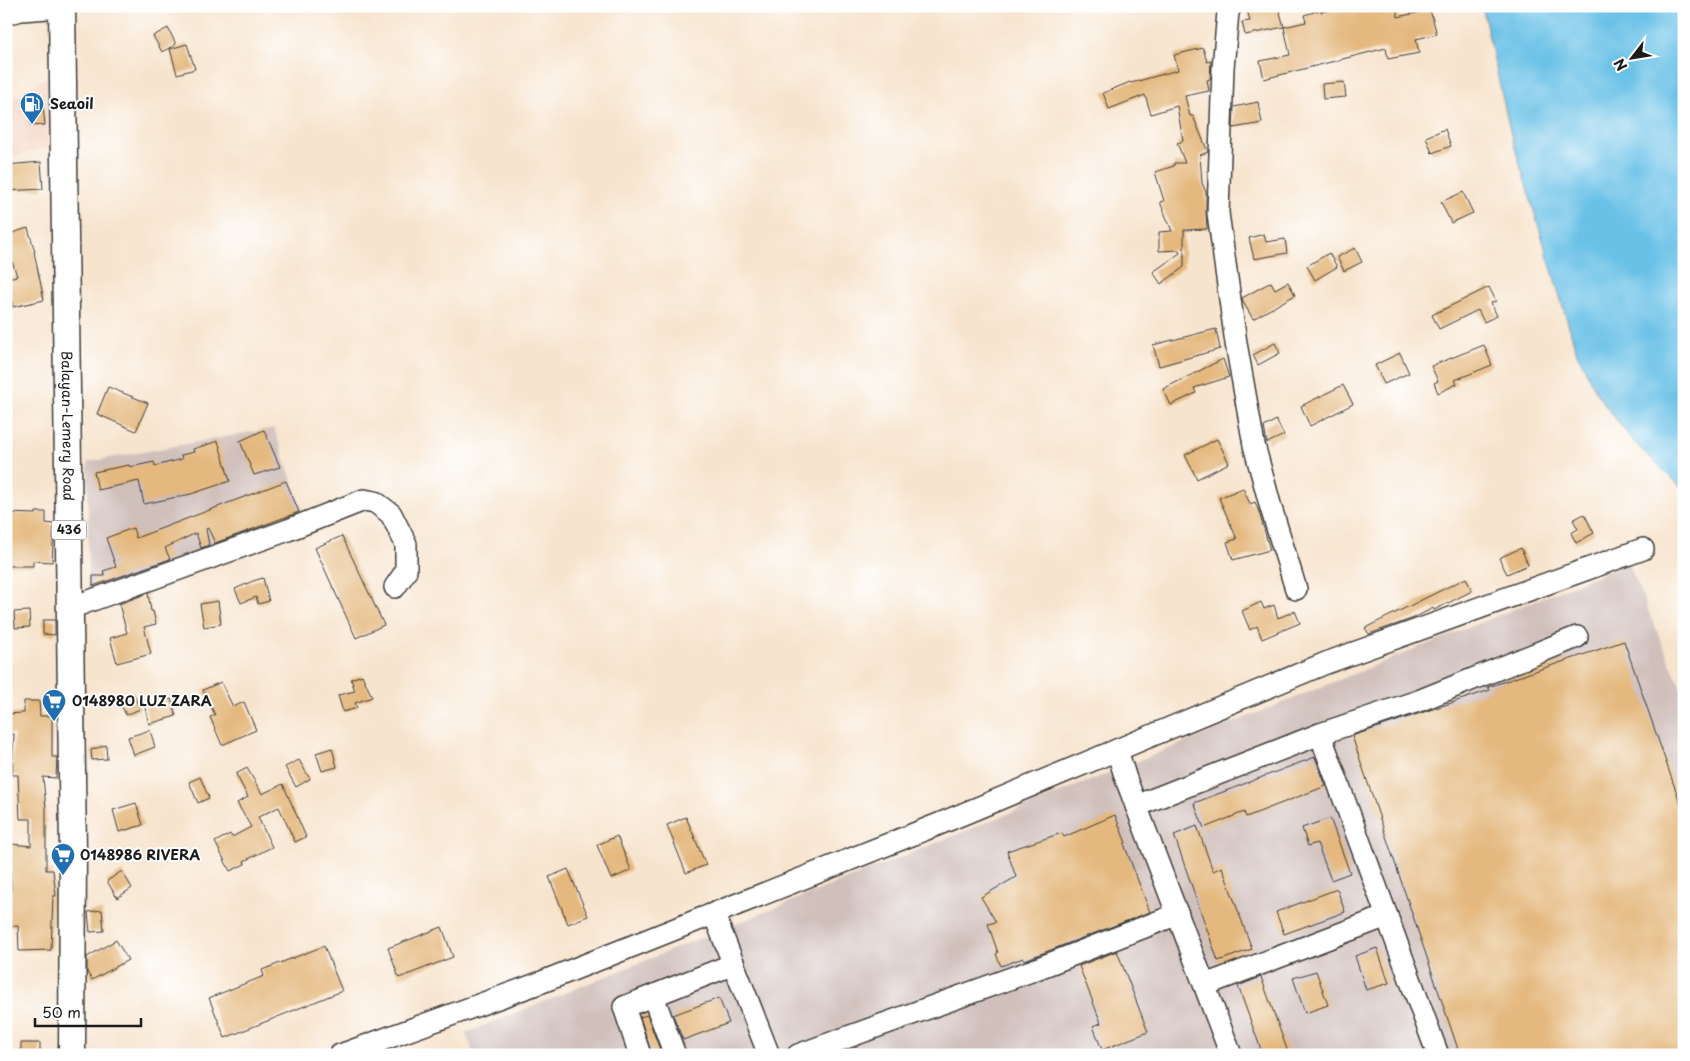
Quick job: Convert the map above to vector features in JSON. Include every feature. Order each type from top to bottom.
[{"type":"main road","name":"Balayan-Lemery Road","points":[[62,6],[73,861],[72,1055]]},
{"type":"street","points":[[16,10],[62,6]]},
{"type":"street","points":[[1231,6],[1228,12],[1223,68],[1218,213],[1236,343],[1254,445],[1296,589]]},
{"type":"street","points":[[70,608],[288,530],[364,500],[375,502],[391,514],[406,544],[406,571],[396,586]]},
{"type":"street","points":[[340,1055],[542,982],[714,914],[940,824],[1326,663],[1644,549]]},
{"type":"street","points":[[1136,806],[1320,734],[1421,700],[1577,637]]},
{"type":"street","points":[[1320,734],[1438,1055]]},
{"type":"street","points":[[1117,750],[1136,806],[1231,1055]]},
{"type":"street","points":[[714,914],[770,1055]]},
{"type":"street","points":[[798,1055],[1031,971],[1178,914]]},
{"type":"street","points":[[1205,985],[1386,916]]},
{"type":"street","points":[[640,1055],[624,1007],[734,964]]},
{"type":"street","points":[[652,996],[675,1055]]},
{"type":"shaded area","name":"Seaoil","points":[[56,71],[57,147],[6,157],[6,103]]},
{"type":"shaded area","points":[[274,428],[305,519],[88,599],[88,462]]},
{"type":"shaded area","points":[[1628,563],[1684,695],[1684,1055],[474,1055],[466,1033]]},
{"type":"water","points":[[1482,6],[1684,6],[1684,490],[1631,439],[1599,397],[1577,353],[1511,135]]},
{"type":"building","points":[[1246,6],[1278,6],[1284,27],[1245,35],[1242,22],[1250,21]]},
{"type":"building","points":[[1352,6],[1396,6],[1398,17],[1430,10],[1437,34],[1416,39],[1419,53],[1388,59],[1386,48],[1264,79],[1260,61],[1290,55],[1284,27],[1306,22],[1304,15],[1321,10],[1321,12]]},
{"type":"building","points":[[168,28],[176,44],[162,52],[153,36]]},
{"type":"building","points":[[187,44],[195,69],[177,74],[170,49]]},
{"type":"building","points":[[1203,48],[1207,62],[1211,61],[1210,79],[1207,80],[1209,91],[1185,96],[1190,116],[1193,116],[1208,152],[1200,155],[1202,183],[1206,192],[1207,229],[1184,230],[1184,267],[1161,284],[1153,272],[1180,253],[1179,250],[1159,251],[1159,232],[1172,231],[1160,202],[1164,201],[1155,172],[1174,166],[1174,163],[1185,163],[1177,143],[1183,141],[1177,106],[1151,114],[1145,95],[1109,109],[1103,93],[1130,82],[1178,70],[1174,55]]},
{"type":"building","points":[[1344,82],[1346,97],[1323,99],[1322,84]]},
{"type":"building","points":[[1258,102],[1262,123],[1233,128],[1234,107]]},
{"type":"building","points":[[43,106],[45,125],[31,126],[29,107]]},
{"type":"building","points":[[1445,129],[1451,146],[1432,153],[1426,137]]},
{"type":"building","points":[[41,162],[43,189],[6,191],[6,165]]},
{"type":"building","points":[[1463,192],[1473,213],[1451,223],[1441,202]]},
{"type":"building","points":[[28,228],[35,252],[44,300],[13,307],[7,278],[17,276],[6,244],[6,235]]},
{"type":"building","points":[[1264,234],[1266,242],[1285,239],[1287,253],[1254,259],[1249,238]]},
{"type":"building","points":[[1355,248],[1362,262],[1344,271],[1337,257]]},
{"type":"building","points":[[1329,253],[1337,267],[1315,280],[1307,266]]},
{"type":"building","points":[[1271,282],[1275,289],[1288,282],[1295,295],[1253,319],[1242,298]]},
{"type":"building","points":[[1489,287],[1496,301],[1491,303],[1497,316],[1484,322],[1478,310],[1439,329],[1432,315]]},
{"type":"building","points":[[1216,329],[1220,349],[1159,366],[1153,345]]},
{"type":"building","points":[[1275,343],[1280,353],[1258,365],[1253,355]]},
{"type":"building","points":[[1484,345],[1492,365],[1455,380],[1457,384],[1438,393],[1434,383],[1438,381],[1431,366]]},
{"type":"building","points":[[1400,353],[1409,373],[1384,384],[1375,365]]},
{"type":"building","points":[[1223,359],[1229,377],[1194,388],[1196,393],[1171,405],[1163,389]]},
{"type":"building","points":[[1343,385],[1353,404],[1310,426],[1301,406]]},
{"type":"building","points":[[108,387],[148,403],[136,431],[97,414]]},
{"type":"building","points":[[1276,420],[1284,435],[1267,443],[1264,427]]},
{"type":"building","points":[[264,430],[280,467],[254,475],[240,441]]},
{"type":"building","points":[[1217,439],[1229,463],[1197,479],[1185,455]]},
{"type":"building","points":[[218,441],[230,481],[191,494],[144,504],[139,481],[98,490],[94,472],[154,462],[155,466],[182,459],[181,455],[194,452],[193,449]]},
{"type":"building","points":[[286,481],[299,512],[215,543],[208,528],[206,529],[209,545],[201,548],[196,533],[165,548],[170,559],[93,586],[93,576],[105,576],[103,571],[116,567],[106,538],[133,528],[136,538]]},
{"type":"building","points":[[1243,488],[1250,504],[1255,502],[1270,550],[1233,560],[1227,542],[1237,539],[1219,498]]},
{"type":"building","points":[[36,512],[46,512],[46,523],[54,524],[52,562],[33,561],[33,566],[8,566],[6,513],[36,514]]},
{"type":"building","points":[[1584,514],[1594,533],[1576,543],[1571,533],[1578,529],[1573,520]]},
{"type":"building","points":[[342,536],[384,625],[356,638],[315,548]]},
{"type":"building","points":[[1521,548],[1528,565],[1507,574],[1499,558]]},
{"type":"building","points":[[263,578],[269,601],[258,604],[256,597],[241,603],[235,589]]},
{"type":"building","points":[[1466,578],[1472,591],[1434,610],[1433,608],[1414,618],[1369,634],[1365,628]]},
{"type":"building","points":[[148,593],[151,611],[153,611],[156,624],[144,627],[151,654],[117,663],[110,638],[127,633],[119,604]]},
{"type":"building","points":[[218,601],[221,624],[204,627],[200,604]]},
{"type":"building","points":[[1261,602],[1264,609],[1274,605],[1278,618],[1295,611],[1300,623],[1262,639],[1257,626],[1250,630],[1242,611]]},
{"type":"building","points":[[29,611],[30,627],[15,628],[14,612]]},
{"type":"building","points":[[43,620],[55,620],[55,635],[43,634]]},
{"type":"building","points":[[1624,641],[1684,814],[1684,1055],[1460,1055],[1352,736],[1490,690],[1488,687]]},
{"type":"building","points":[[362,675],[372,697],[355,703],[357,708],[343,712],[338,695],[355,691],[351,679]]},
{"type":"building","points":[[221,682],[233,707],[244,702],[256,730],[222,745],[210,717],[215,715],[203,690]]},
{"type":"building","points":[[133,693],[140,709],[126,715],[118,699]]},
{"type":"building","points":[[171,699],[176,716],[149,724],[145,707]]},
{"type":"building","points":[[24,701],[39,701],[40,716],[52,716],[52,757],[57,757],[56,778],[43,777],[46,809],[46,870],[53,870],[56,896],[53,896],[51,950],[19,951],[18,926],[6,927],[6,893],[11,893],[10,857],[12,844],[31,846],[31,819],[20,819],[18,775],[12,775],[14,734],[6,734],[6,714],[24,713]]},
{"type":"building","points":[[150,730],[155,747],[134,755],[128,737]]},
{"type":"building","points":[[106,745],[107,759],[92,760],[91,750]]},
{"type":"building","points":[[332,748],[337,767],[322,771],[316,753]]},
{"type":"building","points":[[1315,757],[1326,786],[1246,817],[1244,812],[1204,828],[1194,803]]},
{"type":"building","points":[[299,760],[310,779],[296,787],[285,767]]},
{"type":"building","points":[[247,768],[262,794],[283,784],[306,837],[295,842],[279,807],[258,817],[272,847],[244,861],[245,864],[230,871],[215,842],[230,834],[232,837],[251,827],[237,803],[248,797],[236,774]]},
{"type":"building","points":[[200,777],[209,798],[198,803],[189,782]]},
{"type":"building","points":[[136,803],[143,825],[119,832],[113,810]]},
{"type":"building","points":[[1115,815],[1150,912],[1027,959],[1024,960],[1023,958],[1001,966],[988,924],[996,922],[981,897],[1016,877],[1007,851],[1062,833],[1064,837]]},
{"type":"building","points":[[686,817],[706,865],[686,873],[667,825]]},
{"type":"building","points":[[1330,818],[1350,873],[1331,880],[1317,843],[1308,846],[1302,828]]},
{"type":"building","points":[[1197,826],[1213,871],[1222,867],[1252,949],[1218,961],[1174,835]]},
{"type":"building","points":[[617,836],[631,870],[611,879],[597,845]]},
{"type":"building","points":[[568,869],[588,916],[568,924],[549,877]]},
{"type":"building","points":[[122,871],[132,888],[117,898],[107,881]]},
{"type":"building","points":[[1337,889],[1345,912],[1284,934],[1276,912]]},
{"type":"building","points":[[102,910],[104,931],[90,932],[88,912]]},
{"type":"building","points":[[442,927],[453,957],[399,978],[388,948]]},
{"type":"building","points":[[116,940],[128,960],[92,980],[87,972],[87,957]]},
{"type":"building","points":[[324,946],[342,991],[225,1038],[209,998],[264,976],[262,970]]},
{"type":"building","points":[[1377,948],[1389,983],[1366,990],[1355,956]]},
{"type":"building","points":[[1117,951],[1148,1032],[1102,1050],[1093,1026],[1101,1023],[1079,966]]},
{"type":"building","points":[[1316,971],[1328,1005],[1305,1013],[1293,978]]},
{"type":"building","points":[[1261,977],[1289,1055],[1263,1055],[1238,986]]},
{"type":"building","points":[[719,998],[729,1023],[683,1040],[673,1015]]},
{"type":"building","points":[[647,1015],[662,1055],[652,1055],[640,1017]]},
{"type":"building","points":[[21,1043],[40,1043],[40,1055],[21,1055]]},
{"type":"place","name":"Seaoil","points":[[32,125]]},
{"type":"place","name":"0148980 LUZ ZARA","points":[[54,722]]},
{"type":"place","name":"0148986 RIVERA","points":[[63,876]]}]
